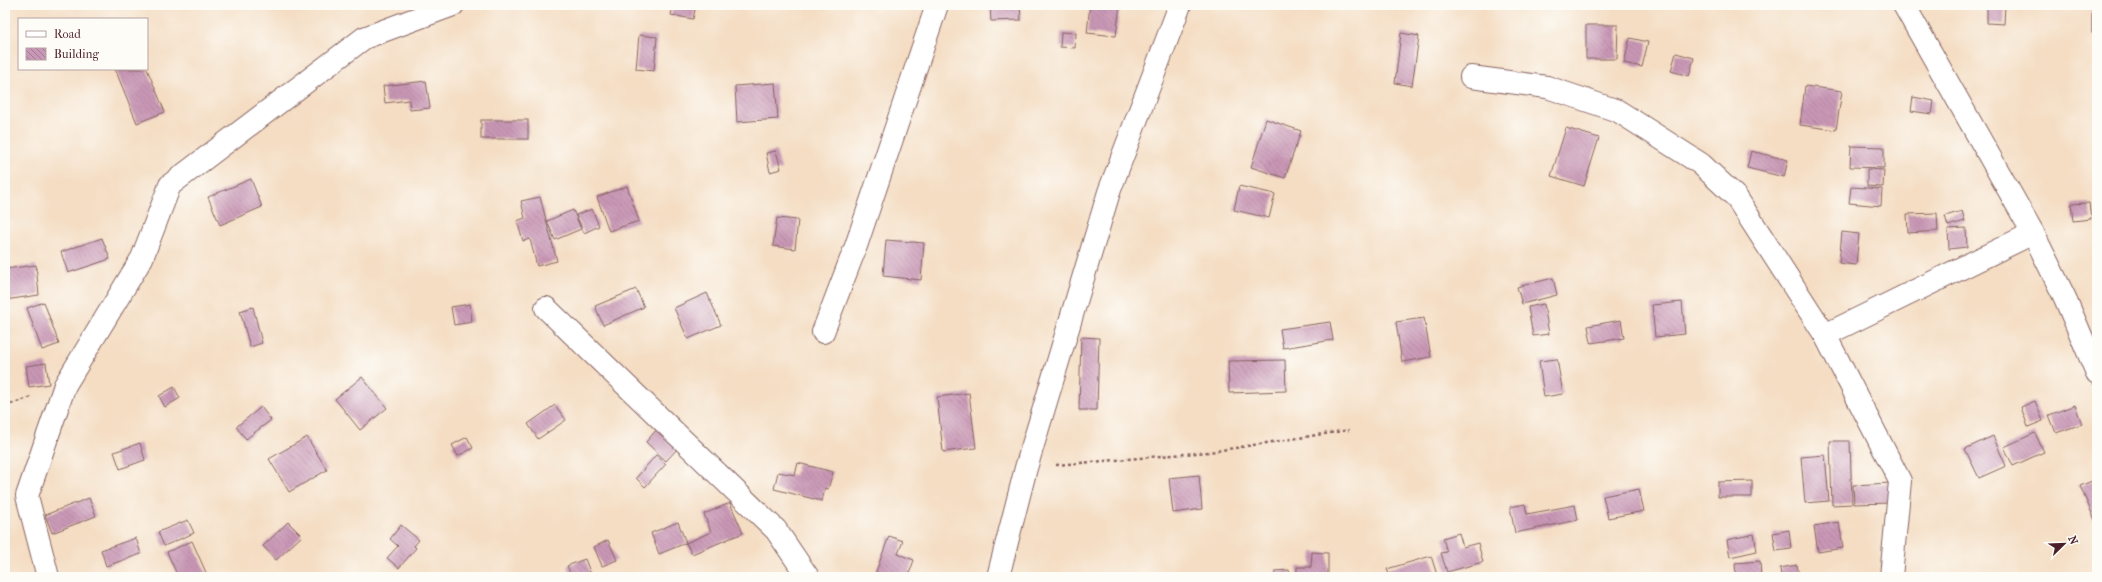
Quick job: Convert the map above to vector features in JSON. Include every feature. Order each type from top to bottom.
[{"type":"street","points":[[48,577],[26,496],[66,385],[142,258],[170,185],[364,38],[453,5]]},
{"type":"street","points":[[823,332],[856,246],[937,5]]},
{"type":"street","points":[[998,577],[1026,468],[1109,192],[1180,5]]},
{"type":"street","points":[[1904,5],[2033,233],[2065,298],[2097,373]]},
{"type":"street","points":[[1470,77],[1547,87],[1618,111],[1701,164],[1736,197],[1825,335],[1900,481],[1891,577]]},
{"type":"street","points":[[1825,335],[2033,233]]},
{"type":"street","points":[[546,308],[776,530],[808,577]]},
{"type":"path","points":[[1026,468],[1209,452],[1349,430]]},
{"type":"building","points":[[673,5],[696,5],[693,19],[671,15]]},
{"type":"building","points":[[990,5],[1020,5],[1021,20],[991,21]]},
{"type":"building","points":[[1090,5],[1120,5],[1116,36],[1087,33]]},
{"type":"building","points":[[1987,5],[2005,5],[2004,24],[1987,23]]},
{"type":"building","points":[[2092,5],[2097,5],[2097,33],[2092,33]]},
{"type":"building","points":[[1586,25],[1618,25],[1617,59],[1586,59]]},
{"type":"building","points":[[1061,32],[1076,33],[1075,48],[1060,47]]},
{"type":"building","points":[[1401,33],[1419,36],[1412,86],[1395,83]]},
{"type":"building","points":[[639,35],[657,37],[654,71],[636,69]]},
{"type":"building","points":[[1630,38],[1648,42],[1642,67],[1624,63]]},
{"type":"building","points":[[1676,53],[1694,58],[1689,76],[1671,71]]},
{"type":"building","points":[[115,70],[147,70],[165,112],[137,123]]},
{"type":"building","points":[[426,81],[430,108],[410,110],[409,100],[385,103],[383,86]]},
{"type":"building","points":[[775,83],[778,119],[737,122],[735,86]]},
{"type":"building","points":[[1805,86],[1842,91],[1836,130],[1800,125]]},
{"type":"building","points":[[1913,97],[1934,101],[1932,114],[1911,111]]},
{"type":"building","points":[[1266,119],[1301,131],[1285,178],[1251,167]]},
{"type":"building","points":[[481,120],[528,120],[528,139],[481,139]]},
{"type":"building","points":[[1566,128],[1599,138],[1584,186],[1551,176]]},
{"type":"building","points":[[1851,146],[1884,147],[1884,168],[1850,167]]},
{"type":"building","points":[[776,151],[781,169],[770,172],[766,153]]},
{"type":"building","points":[[1751,151],[1788,160],[1784,177],[1747,168]]},
{"type":"building","points":[[1867,169],[1884,170],[1883,187],[1867,186]]},
{"type":"building","points":[[251,179],[262,207],[220,225],[208,197]]},
{"type":"building","points":[[627,186],[639,221],[609,231],[597,197]]},
{"type":"building","points":[[1239,186],[1275,194],[1269,218],[1234,210]]},
{"type":"building","points":[[1851,187],[1882,189],[1881,206],[1849,203]]},
{"type":"building","points":[[540,197],[557,261],[537,266],[530,239],[523,241],[517,221],[525,218],[521,201]]},
{"type":"building","points":[[2089,203],[2091,219],[2073,221],[2071,204]]},
{"type":"building","points":[[592,209],[599,226],[584,233],[576,215]]},
{"type":"building","points":[[573,210],[581,229],[555,240],[547,221]]},
{"type":"building","points":[[1962,211],[1965,221],[1948,226],[1945,216]]},
{"type":"building","points":[[1937,213],[1938,231],[1908,233],[1907,214]]},
{"type":"building","points":[[777,218],[798,220],[795,249],[773,246]]},
{"type":"building","points":[[1966,228],[1967,247],[1949,249],[1948,229]]},
{"type":"building","points":[[1842,232],[1859,234],[1856,265],[1839,263]]},
{"type":"building","points":[[102,238],[110,259],[68,273],[61,252]]},
{"type":"building","points":[[886,240],[924,243],[921,280],[883,276]]},
{"type":"building","points":[[36,265],[39,295],[5,300],[5,269]]},
{"type":"building","points":[[1553,278],[1557,295],[1522,304],[1517,287]]},
{"type":"building","points":[[636,289],[644,307],[603,325],[595,306]]},
{"type":"building","points":[[707,293],[721,325],[688,339],[674,308]]},
{"type":"building","points":[[44,302],[59,344],[42,350],[27,308]]},
{"type":"building","points":[[1682,302],[1685,334],[1655,337],[1652,305]]},
{"type":"building","points":[[470,304],[472,322],[454,325],[451,307]]},
{"type":"building","points":[[1544,304],[1549,334],[1533,336],[1528,307]]},
{"type":"building","points":[[253,307],[262,343],[250,347],[240,311]]},
{"type":"building","points":[[1424,318],[1431,357],[1402,362],[1396,322]]},
{"type":"building","points":[[1621,320],[1624,338],[1591,343],[1588,326]]},
{"type":"building","points":[[1330,322],[1333,340],[1283,348],[1280,329]]},
{"type":"building","points":[[1081,337],[1099,338],[1097,410],[1079,410]]},
{"type":"building","points":[[1557,359],[1563,394],[1544,397],[1539,361]]},
{"type":"building","points":[[1285,360],[1286,391],[1229,393],[1228,361]]},
{"type":"building","points":[[46,363],[49,384],[29,387],[26,366]]},
{"type":"building","points":[[362,377],[387,408],[360,430],[335,399]]},
{"type":"building","points":[[174,387],[180,398],[165,407],[159,396]]},
{"type":"building","points":[[969,393],[976,448],[943,452],[937,397]]},
{"type":"building","points":[[2035,401],[2043,421],[2028,427],[2021,407]]},
{"type":"building","points":[[555,405],[566,420],[538,439],[528,424]]},
{"type":"building","points":[[2075,405],[2082,424],[2056,433],[2049,415]]},
{"type":"building","points":[[261,407],[271,420],[246,439],[236,427]]},
{"type":"building","points":[[658,428],[679,447],[666,461],[646,442]]},
{"type":"building","points":[[2035,433],[2044,452],[2013,466],[2004,447]]},
{"type":"building","points":[[1993,436],[2006,466],[1979,478],[1965,449]]},
{"type":"building","points":[[307,437],[327,470],[289,492],[269,459]]},
{"type":"building","points":[[467,437],[473,448],[458,456],[452,445]]},
{"type":"building","points":[[1830,441],[1850,441],[1852,504],[1832,505]]},
{"type":"building","points":[[140,443],[145,460],[120,469],[114,452]]},
{"type":"building","points":[[656,455],[666,464],[645,487],[636,478]]},
{"type":"building","points":[[1825,455],[1829,501],[1805,503],[1801,457]]},
{"type":"building","points":[[798,463],[833,472],[828,489],[825,488],[822,501],[774,489],[778,472],[795,475]]},
{"type":"building","points":[[1199,475],[1202,509],[1173,513],[1169,478]]},
{"type":"building","points":[[2097,479],[2097,525],[2080,486]]},
{"type":"building","points":[[1752,481],[1752,497],[1718,497],[1718,482]]},
{"type":"building","points":[[1891,483],[1892,503],[1854,504],[1853,485]]},
{"type":"building","points":[[1639,489],[1644,511],[1608,518],[1603,496]]},
{"type":"building","points":[[89,498],[96,516],[52,533],[45,515]]},
{"type":"building","points":[[730,503],[743,533],[692,554],[686,543],[711,532],[704,514]]},
{"type":"building","points":[[1525,504],[1527,514],[1575,505],[1578,520],[1515,533],[1510,507]]},
{"type":"building","points":[[188,520],[194,533],[164,546],[158,532]]},
{"type":"building","points":[[288,522],[302,536],[276,560],[263,546]]},
{"type":"building","points":[[678,522],[686,543],[659,554],[651,533]]},
{"type":"building","points":[[1839,522],[1843,548],[1818,552],[1814,526]]},
{"type":"building","points":[[401,525],[419,540],[414,546],[416,548],[399,568],[387,558],[398,546],[390,539]]},
{"type":"building","points":[[1789,530],[1791,549],[1776,551],[1773,533]]},
{"type":"building","points":[[1459,533],[1463,547],[1478,543],[1483,562],[1447,572],[1441,553],[1447,552],[1443,538]]},
{"type":"building","points":[[1754,534],[1757,551],[1730,557],[1727,540]]},
{"type":"building","points":[[889,536],[903,541],[898,554],[914,560],[908,577],[890,575],[890,577],[874,577]]},
{"type":"building","points":[[136,538],[141,554],[106,566],[101,550]]},
{"type":"building","points":[[608,540],[617,560],[602,566],[594,547]]},
{"type":"building","points":[[192,541],[208,577],[178,577],[167,552]]},
{"type":"building","points":[[1312,552],[1328,553],[1328,577],[1297,577],[1297,567],[1311,567]]},
{"type":"building","points":[[1431,556],[1437,575],[1430,577],[1390,577],[1387,569]]},
{"type":"building","points":[[585,559],[592,577],[572,577],[567,566]]},
{"type":"building","points":[[1760,561],[1761,577],[1736,577],[1735,563]]},
{"type":"building","points":[[1797,565],[1799,577],[1781,577],[1780,568]]},
{"type":"building","points":[[1289,570],[1290,577],[1275,577],[1275,571]]}]
